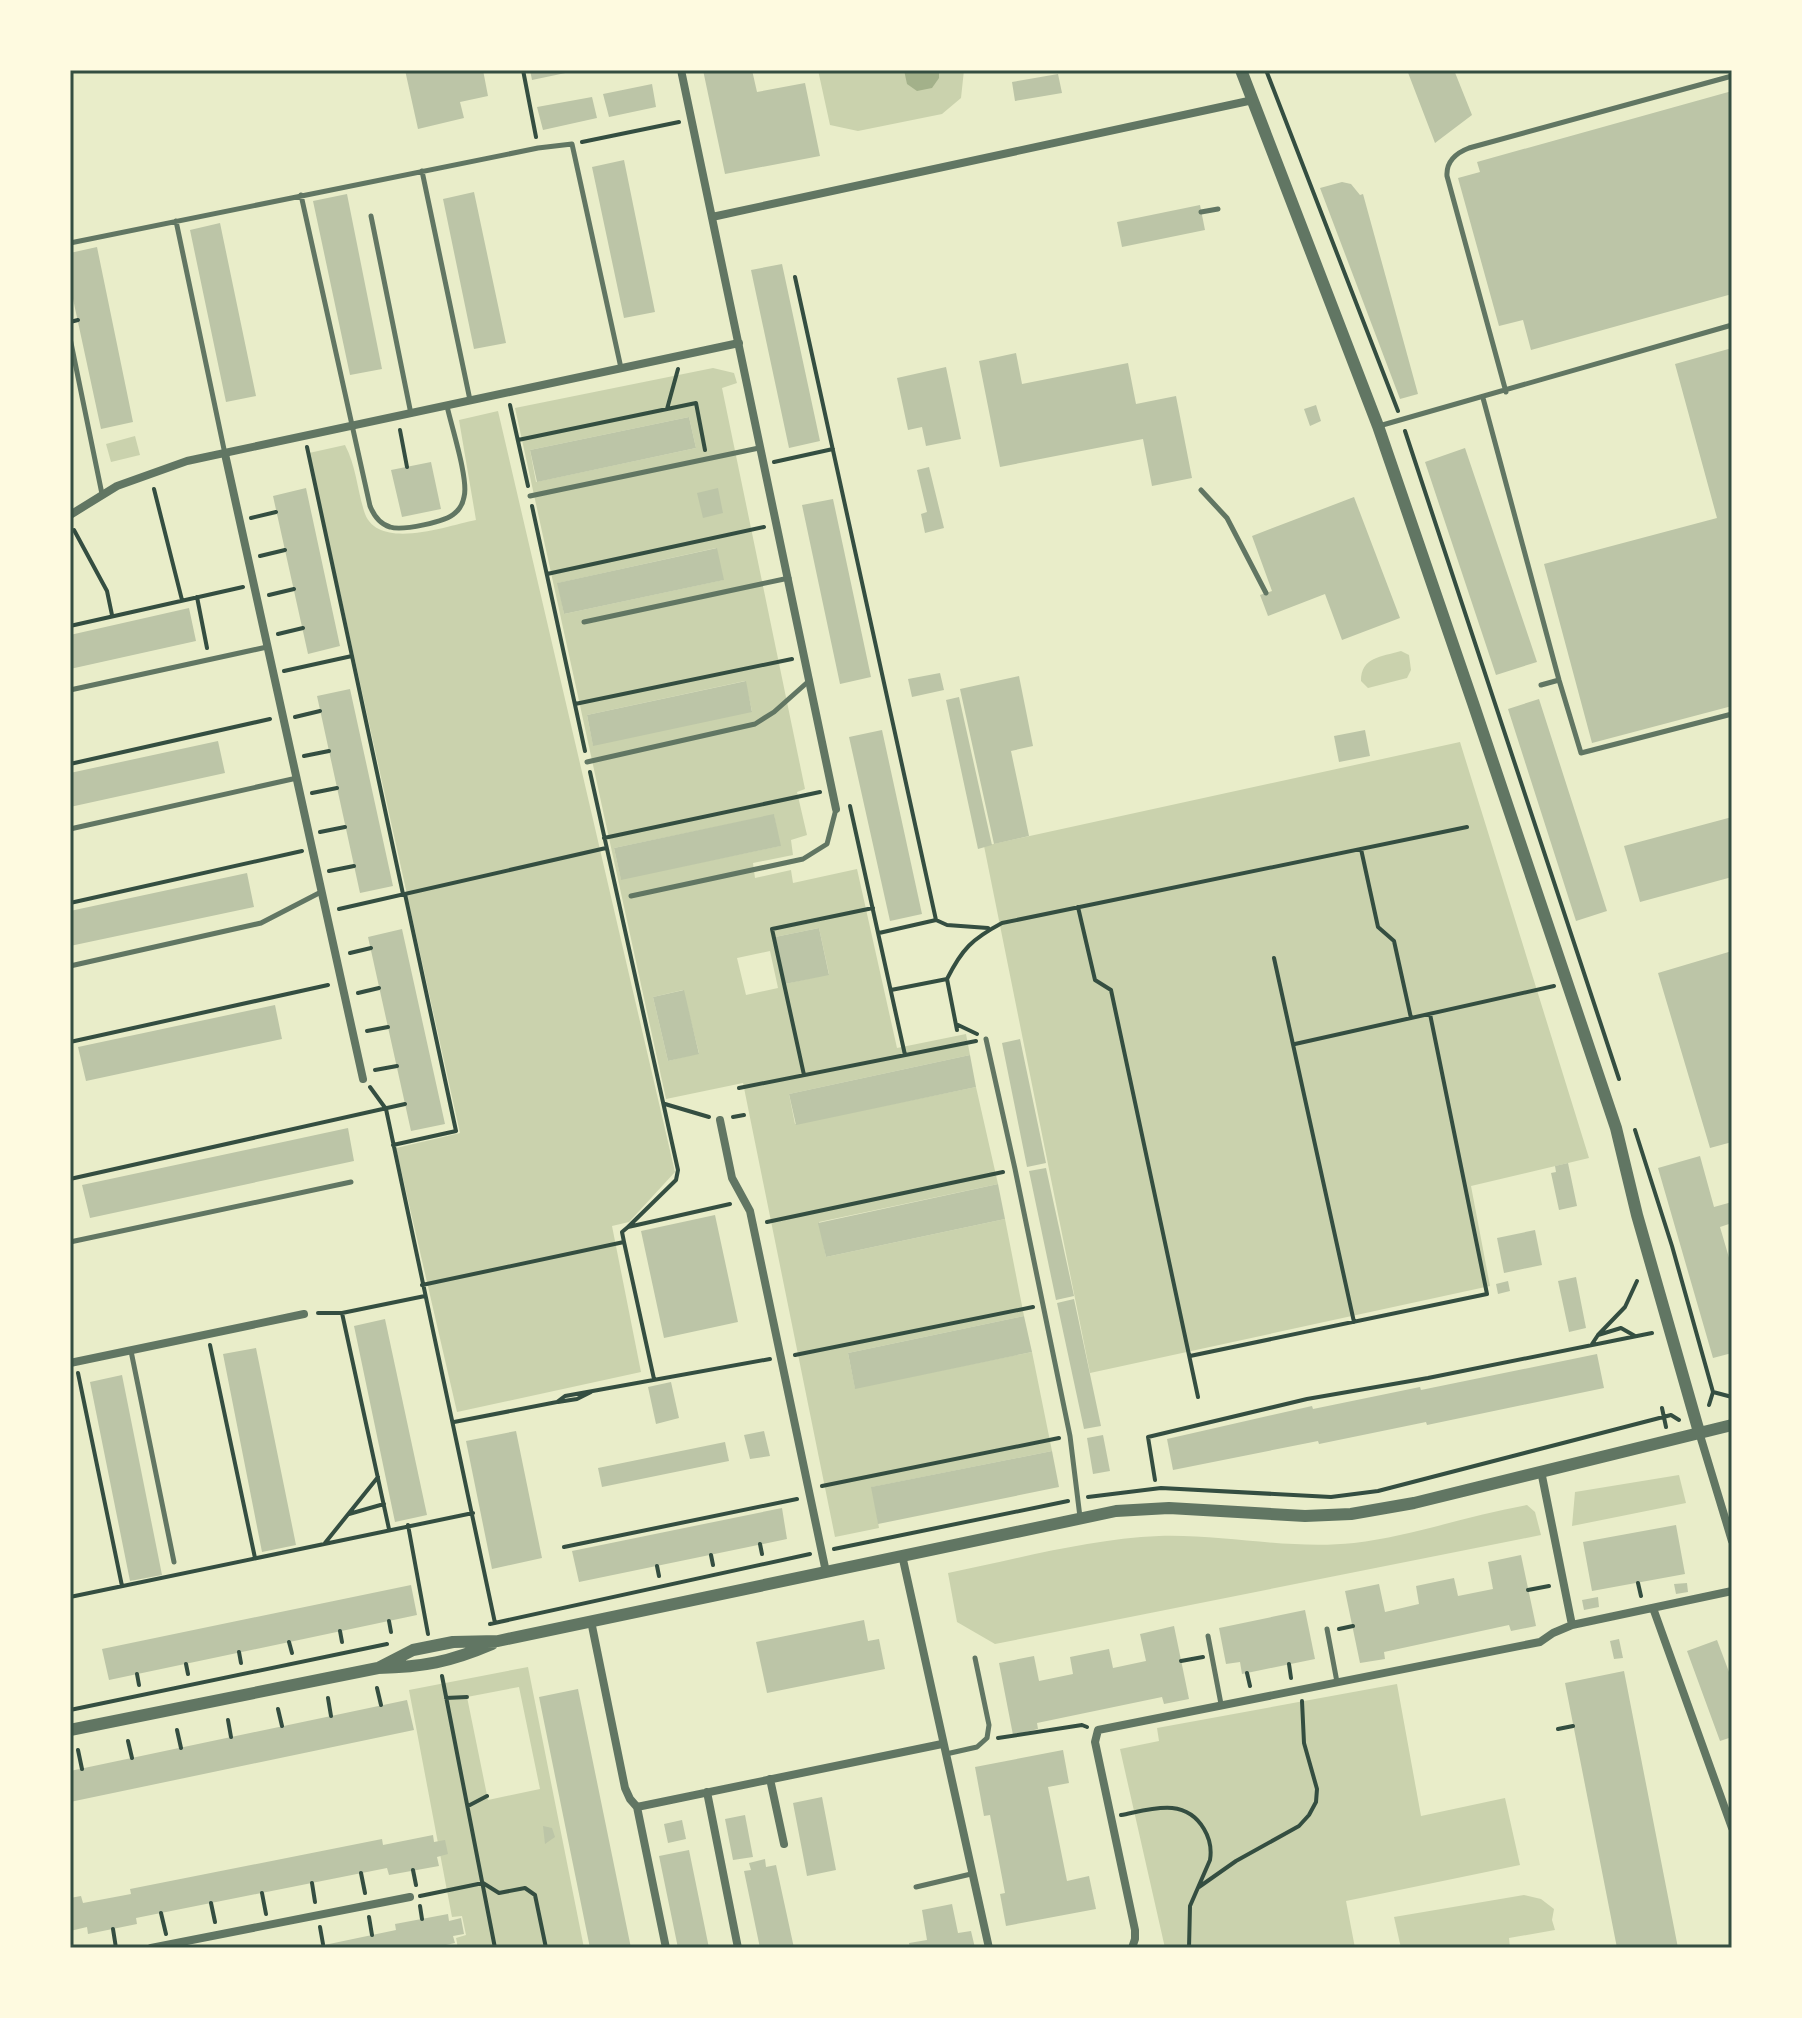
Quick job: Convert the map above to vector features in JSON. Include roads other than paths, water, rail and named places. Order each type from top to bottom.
[{"type":"street","points":[[681,70],[836,809]]},
{"type":"street","points":[[1241,70],[1378,426],[1616,1128],[1637,1215],[1732,1541]]},
{"type":"street","points":[[712,217],[1253,100]]},
{"type":"street","points":[[70,515],[102,494],[157,470],[739,343]]},
{"type":"street","points":[[225,454],[363,1076]]},
{"type":"street","points":[[720,1120],[732,1178],[750,1211],[826,1572]]},
{"type":"street","points":[[73,1362],[304,1314]]},
{"type":"street","points":[[70,1730],[378,1668],[416,1667],[457,1659],[498,1641],[1080,1518],[1149,1508],[1305,1516],[1351,1514],[1414,1503],[1732,1425]]},
{"type":"street","points":[[1541,1471],[1572,1625]]},
{"type":"street","points":[[902,1555],[989,1948]]},
{"type":"street","points":[[1132,1948],[1135,1930],[1095,1742],[1096,1732],[1102,1728],[1540,1642],[1572,1625],[1732,1591]]},
{"type":"street","points":[[1653,1608],[1732,1828]]},
{"type":"street","points":[[591,1621],[625,1788],[637,1807],[666,1948]]},
{"type":"street","points":[[637,1807],[942,1744]]},
{"type":"street","points":[[770,1779],[784,1844]]},
{"type":"street","points":[[707,1792],[738,1948]]},
{"type":"street","points":[[151,1948],[410,1897]]},
{"type":"lane","points":[[1506,392],[1447,176],[1451,160],[1469,148],[1732,76]]},
{"type":"lane","points":[[70,243],[538,148],[572,144],[621,369]]},
{"type":"lane","points":[[422,171],[470,401]]},
{"type":"lane","points":[[301,195],[372,511],[388,527],[403,529],[449,518],[463,502],[465,486],[447,406]]},
{"type":"lane","points":[[1201,212],[1218,209]]},
{"type":"lane","points":[[371,216],[411,414]]},
{"type":"lane","points":[[176,221],[225,454]]},
{"type":"lane","points":[[1378,426],[1506,392],[1732,325]]},
{"type":"lane","points":[[70,338],[102,494]]},
{"type":"lane","points":[[1483,398],[1581,753],[1732,714]]},
{"type":"lane","points":[[530,496],[760,448]]},
{"type":"lane","points":[[1201,490],[1227,518],[1266,593]]},
{"type":"lane","points":[[584,622],[789,578]]},
{"type":"lane","points":[[70,690],[267,647]]},
{"type":"lane","points":[[587,762],[755,724],[774,712],[810,680]]},
{"type":"lane","points":[[1541,685],[1559,680]]},
{"type":"lane","points":[[70,829],[297,778]]},
{"type":"lane","points":[[631,896],[803,859],[827,844],[836,809]]},
{"type":"lane","points":[[70,966],[261,923],[322,891]]},
{"type":"lane","points":[[986,1039],[1070,1436],[1080,1518]]},
{"type":"lane","points":[[70,1242],[351,1182]]},
{"type":"lane","points":[[131,1350],[174,1562]]},
{"type":"lane","points":[[1327,1629],[1337,1682]]},
{"type":"lane","points":[[1208,1636],[1221,1704]]},
{"type":"lane","points":[[945,1754],[977,1747],[987,1738],[989,1725],[975,1658]]},
{"type":"lane","points":[[916,1887],[971,1874]]}]
